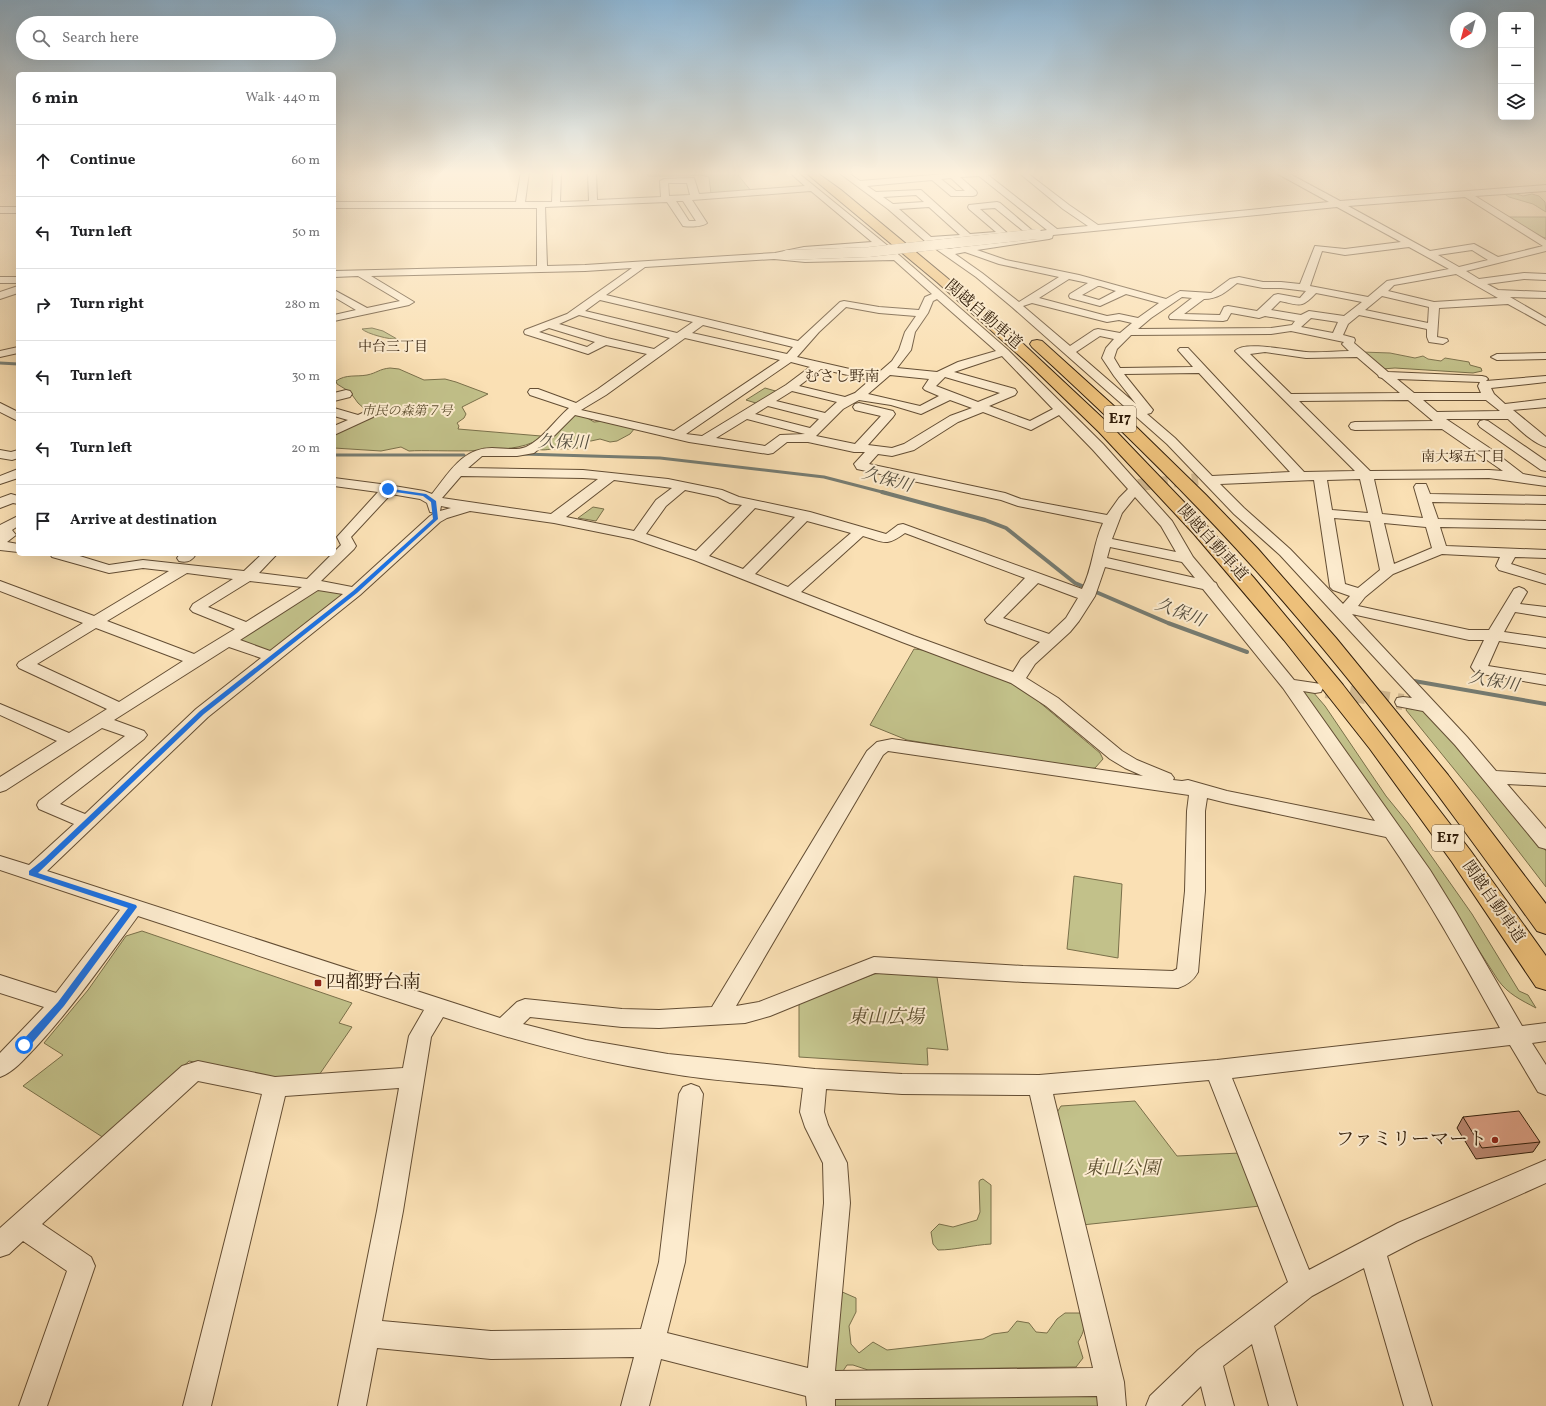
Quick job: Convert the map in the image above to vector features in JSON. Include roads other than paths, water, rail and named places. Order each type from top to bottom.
[{"type":"highway","name":"関越自動車道","points":[[891,238],[1008,337],[1103,426],[1224,555],[1284,626],[1376,741],[1430,812],[1546,979]]},
{"type":"highway","name":"関越自動車道","points":[[908,238],[1028,336],[1106,406],[1251,553],[1365,687],[1466,814],[1546,924]]},
{"type":"street","points":[[542,238],[542,269]]},
{"type":"street","points":[[872,238],[896,256],[1004,352],[1135,486],[1167,524],[1187,559],[1211,586],[1290,684],[1423,875],[1449,917],[1516,1036],[1546,1085]]},
{"type":"street","points":[[926,238],[1016,305],[1070,351],[1168,438],[1205,479],[1242,514],[1265,532],[1346,611],[1492,777],[1546,842]]},
{"type":"street","points":[[929,240],[952,238]]},
{"type":"street","points":[[336,274],[641,266],[787,255],[869,252],[993,238]]},
{"type":"street","points":[[946,252],[1044,238]]},
{"type":"street","points":[[1398,238],[1429,254],[1546,322]]},
{"type":"street","points":[[1542,239],[1546,244]]},
{"type":"street","points":[[775,256],[798,250],[880,244]]},
{"type":"street","points":[[1201,296],[1174,317],[1224,318],[1228,309],[1259,315],[1278,297],[1302,302],[1309,288],[1318,248],[1346,252],[1409,244]]},
{"type":"street","points":[[1429,254],[1474,247],[1502,260],[1524,276]]},
{"type":"street","points":[[1337,337],[1342,323],[1358,312],[1390,283],[1457,271],[1546,248]]},
{"type":"street","points":[[966,249],[1007,264],[1067,276],[1166,302]]},
{"type":"street","points":[[1535,252],[1546,259]]},
{"type":"street","points":[[775,256],[805,259],[896,256]]},
{"type":"street","points":[[1425,277],[1410,270],[1444,264]]},
{"type":"street","points":[[604,341],[588,350],[529,332],[578,312],[641,266]]},
{"type":"street","points":[[336,318],[409,302],[359,273]]},
{"type":"street","points":[[1016,305],[1030,299],[1067,276]]},
{"type":"street","points":[[1476,282],[1524,276],[1546,277]]},
{"type":"street","points":[[0,280],[16,280]]},
{"type":"street","points":[[1168,438],[1116,371],[1108,358],[1112,348],[1125,334],[1166,302],[1180,294],[1201,296],[1215,295],[1227,285],[1234,281],[1240,280],[1263,285],[1281,284],[1309,288],[1370,300]]},
{"type":"street","points":[[1095,283],[1074,296],[1100,303],[1124,291]]},
{"type":"street","points":[[0,296],[16,290]]},
{"type":"street","points":[[1379,292],[1434,305],[1509,301]]},
{"type":"street","points":[[1495,293],[1546,295]]},
{"type":"street","points":[[336,294],[365,312]]},
{"type":"street","points":[[859,396],[888,371],[905,350],[910,332],[923,313],[929,300],[939,294]]},
{"type":"street","points":[[598,296],[799,345]]},
{"type":"street","points":[[1030,299],[1108,319],[1119,317],[1140,322]]},
{"type":"street","points":[[676,434],[790,358],[799,345],[816,327],[844,304],[879,310],[923,313]]},
{"type":"street","points":[[1434,305],[1432,327],[1433,340],[1443,341]]},
{"type":"street","points":[[578,312],[879,379]]},
{"type":"street","points":[[1263,312],[1304,319]]},
{"type":"street","points":[[1358,312],[1432,327]]},
{"type":"street","points":[[1291,328],[1304,319],[1307,314],[1347,320]]},
{"type":"street","points":[[435,519],[433,501],[467,460],[478,453],[518,452],[530,450],[575,409],[602,392],[702,321]]},
{"type":"street","points":[[549,325],[604,341],[656,353]]},
{"type":"street","points":[[1070,351],[1098,332],[1125,334],[1271,331],[1291,328],[1350,340],[1348,344],[1433,416],[1483,450],[1520,478]]},
{"type":"street","points":[[1360,354],[1306,355],[1265,349],[1241,351],[1366,475],[1388,571]]},
{"type":"street","points":[[0,354],[16,350]]},
{"type":"street","points":[[1184,350],[1300,476]]},
{"type":"street","points":[[1004,352],[962,363],[941,374],[929,387],[1031,426],[1061,410]]},
{"type":"street","points":[[1512,383],[1499,362],[1546,356]]},
{"type":"street","points":[[704,440],[790,388],[819,365]]},
{"type":"street","points":[[1116,371],[1201,370]]},
{"type":"street","points":[[747,415],[854,448],[859,447],[892,452],[908,447],[954,419],[1011,392],[941,374],[888,371]]},
{"type":"street","points":[[1383,375],[1484,384],[1512,383],[1546,379]]},
{"type":"street","points":[[1288,398],[1410,397],[1484,384]]},
{"type":"street","points":[[1484,384],[1506,411],[1546,443]]},
{"type":"street","points":[[790,388],[889,414]]},
{"type":"street","points":[[534,392],[575,409],[704,440],[768,450],[784,438],[811,435],[827,418],[852,397],[859,396],[901,404],[921,410],[950,395]]},
{"type":"street","points":[[767,402],[827,418]]},
{"type":"street","points":[[1433,416],[1506,411],[1546,403]]},
{"type":"street","points":[[859,447],[889,414],[901,404]]},
{"type":"street","points":[[0,406],[16,416]]},
{"type":"street","points":[[336,412],[364,416],[336,430]]},
{"type":"street","points":[[1484,424],[1546,466]]},
{"type":"street","points":[[1355,426],[1445,425]]},
{"type":"street","points":[[875,449],[861,464],[862,466],[930,482],[1005,496],[1018,502],[1109,520]]},
{"type":"street","points":[[0,454],[12,456],[16,455]]},
{"type":"street","points":[[458,472],[611,476],[668,483],[681,487],[722,494],[735,500],[805,515],[888,539],[903,528],[1035,577],[1089,591]]},
{"type":"street","points":[[0,480],[16,474]]},
{"type":"street","points":[[1416,474],[1440,550]]},
{"type":"street","points":[[1205,479],[1300,476],[1489,474],[1546,482]]},
{"type":"street","points":[[554,519],[611,476]]},
{"type":"street","points":[[1320,476],[1338,587],[1360,594]]},
{"type":"street","points":[[336,485],[388,489],[424,495],[433,501],[554,519],[609,529],[638,536],[699,557],[790,593],[1017,678],[1052,702],[1116,755],[1132,764],[1199,790]]},
{"type":"street","points":[[1017,678],[1028,662],[1069,624],[1089,591],[1099,561],[1109,520],[1122,501],[1135,486]]},
{"type":"street","points":[[638,536],[661,503],[681,487]]},
{"type":"street","points":[[0,786],[70,740],[248,629],[313,584],[349,546],[344,537],[388,489]]},
{"type":"street","points":[[0,504],[11,498],[16,499]]},
{"type":"street","points":[[1424,498],[1546,500]]},
{"type":"street","points":[[699,557],[751,504]]},
{"type":"street","points":[[32,873],[47,861],[86,822],[202,713],[355,592],[435,519],[452,511],[472,507]]},
{"type":"street","points":[[1325,513],[1431,523],[1546,525]]},
{"type":"street","points":[[745,575],[805,515]]},
{"type":"street","points":[[0,541],[9,535],[2,529],[16,521]]},
{"type":"street","points":[[790,593],[861,532]]},
{"type":"street","points":[[1104,541],[1187,559]]},
{"type":"street","points":[[0,546],[16,548]]},
{"type":"street","points":[[1346,611],[1360,594],[1388,571],[1440,550],[1546,554]]},
{"type":"street","points":[[1510,552],[1503,566],[1504,567],[1546,580]]},
{"type":"street","points":[[64,556],[109,570],[144,564],[186,560],[247,576],[313,584],[355,592]]},
{"type":"street","points":[[248,629],[198,609],[198,607],[247,576],[268,556]]},
{"type":"street","points":[[120,709],[25,665],[97,622],[186,560]]},
{"type":"street","points":[[1099,561],[1211,586]]},
{"type":"street","points":[[1035,577],[993,620],[1050,640]]},
{"type":"street","points":[[0,586],[197,661]]},
{"type":"street","points":[[1519,592],[1512,607],[1494,635],[1479,667],[1482,670],[1546,680]]},
{"type":"street","points":[[1512,607],[1546,612]]},
{"type":"street","points":[[1346,611],[1469,635],[1494,635],[1546,643]]},
{"type":"street","points":[[228,641],[272,657]]},
{"type":"street","points":[[1290,684],[1315,688]]},
{"type":"street","points":[[1403,702],[1428,706]]},
{"type":"street","points":[[0,709],[70,740]]},
{"type":"street","points":[[86,822],[46,805],[138,735],[101,721]]},
{"type":"street","points":[[718,1016],[876,751],[883,746],[892,745],[1199,790],[1391,831]]},
{"type":"street","points":[[1492,777],[1546,780]]},
{"type":"street","points":[[504,1028],[525,1008],[622,1018],[746,1014],[762,1010],[874,965],[1023,974],[1178,980],[1187,972],[1195,891],[1196,811],[1199,790]]},
{"type":"street","points":[[0,863],[504,1028],[586,1049],[660,1063],[717,1070],[815,1079],[902,1084],[1039,1085],[1217,1070],[1546,1032]]},
{"type":"street","points":[[0,1067],[24,1045],[61,1004],[133,907]]},
{"type":"street","points":[[0,984],[61,1004]]},
{"type":"street","points":[[352,1406],[390,1211],[420,1036],[438,1006]]},
{"type":"street","points":[[1217,1070],[1303,1288]]},
{"type":"street","points":[[0,1245],[190,1072],[198,1071],[275,1087],[413,1077]]},
{"type":"street","points":[[815,1079],[812,1112],[817,1127],[835,1163],[837,1203],[820,1395]]},
{"type":"street","points":[[367,1334],[491,1345],[651,1343],[820,1395],[1111,1394],[1039,1085]]},
{"type":"street","points":[[196,1406],[275,1087]]},
{"type":"street","points":[[635,1406],[672,1262],[691,1094]]},
{"type":"street","points":[[1160,1406],[1208,1360],[1303,1288],[1407,1232],[1546,1171]]},
{"type":"street","points":[[22,1225],[82,1266],[33,1406]]},
{"type":"street","points":[[1372,1250],[1418,1406]]},
{"type":"street","points":[[1259,1321],[1283,1406]]},
{"type":"street","points":[[1208,1360],[1220,1406]]},
{"type":"waterway","name":"久保川","points":[[0,363],[16,364]]},
{"type":"waterway","name":"久保川","points":[[522,454],[660,458],[824,477],[886,493]]},
{"type":"waterway","name":"久保川","points":[[336,455],[464,455]]},
{"type":"waterway","name":"久保川","points":[[882,492],[985,520],[1006,528],[1075,583],[1168,623],[1247,652]]},
{"type":"waterway","name":"久保川","points":[[1414,681],[1546,704]]},
{"type":"tunnel","points":[[1138,485],[1198,479]]},
{"type":"tunnel","points":[[1326,690],[1403,702]]},
{"type":"place","name":"四都野台南","points":[[318,983]]},
{"type":"place","name":"ファミリーマート","points":[[1495,1140]]},
{"type":"district","name":"中台三丁目","points":[[393,347]]},
{"type":"district","name":"むさし野南","points":[[842,377]]},
{"type":"district","name":"南大塚五丁目","points":[[1463,457]]},
{"type":"park label","name":"市民の森第７号","points":[[407,412]]},
{"type":"park label","name":"東山広場","points":[[886,1018]]},
{"type":"park label","name":"東山公園","points":[[1122,1169]]}]
